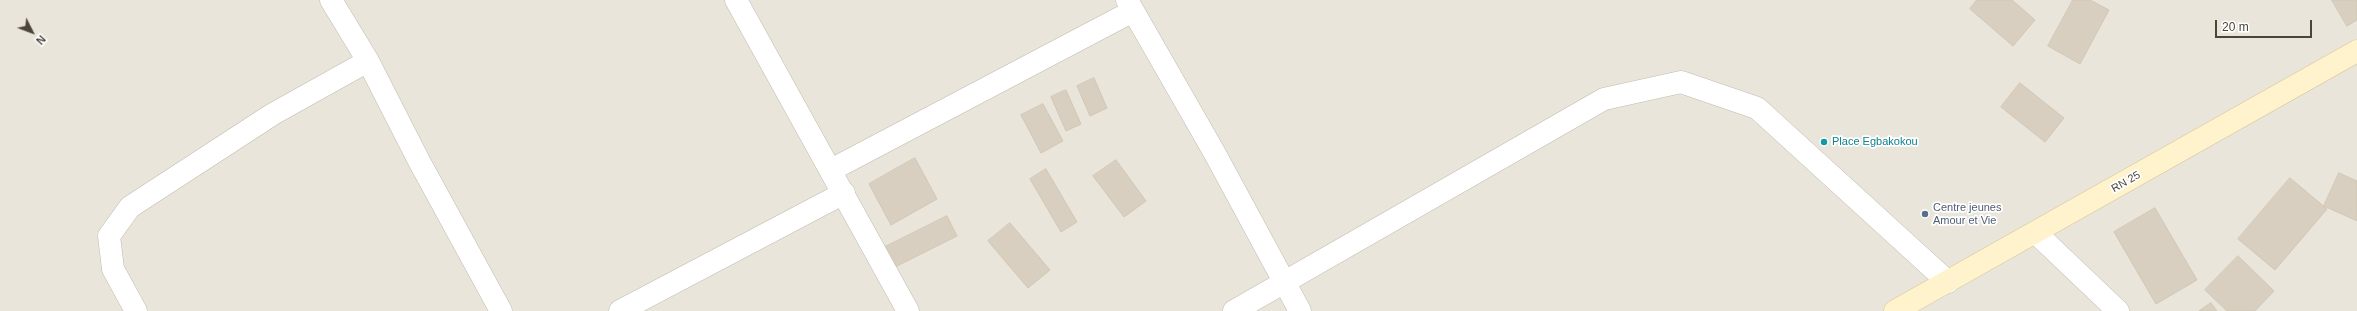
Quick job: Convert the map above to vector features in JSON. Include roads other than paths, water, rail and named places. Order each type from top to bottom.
[{"type":"main road","name":"RN 25","points":[[1895,311],[2357,51]]},
{"type":"street","points":[[331,0],[368,61],[419,161],[501,311]]},
{"type":"street","points":[[736,0],[908,311]]},
{"type":"street","points":[[831,170],[1130,5],[1214,152],[1300,311]]},
{"type":"street","points":[[136,311],[113,268],[109,236],[130,207],[273,114],[368,61]]},
{"type":"street","points":[[1234,311],[1604,99],[1681,82],[1757,108],[1948,282]]},
{"type":"street","points":[[620,311],[844,193]]},
{"type":"street","points":[[2036,233],[2118,311]]},
{"type":"place","name":"Place Egbakokou","points":[[1824,142]]},
{"type":"place","name":"Centre jeunes Amour et Vie","points":[[1925,214]]}]
